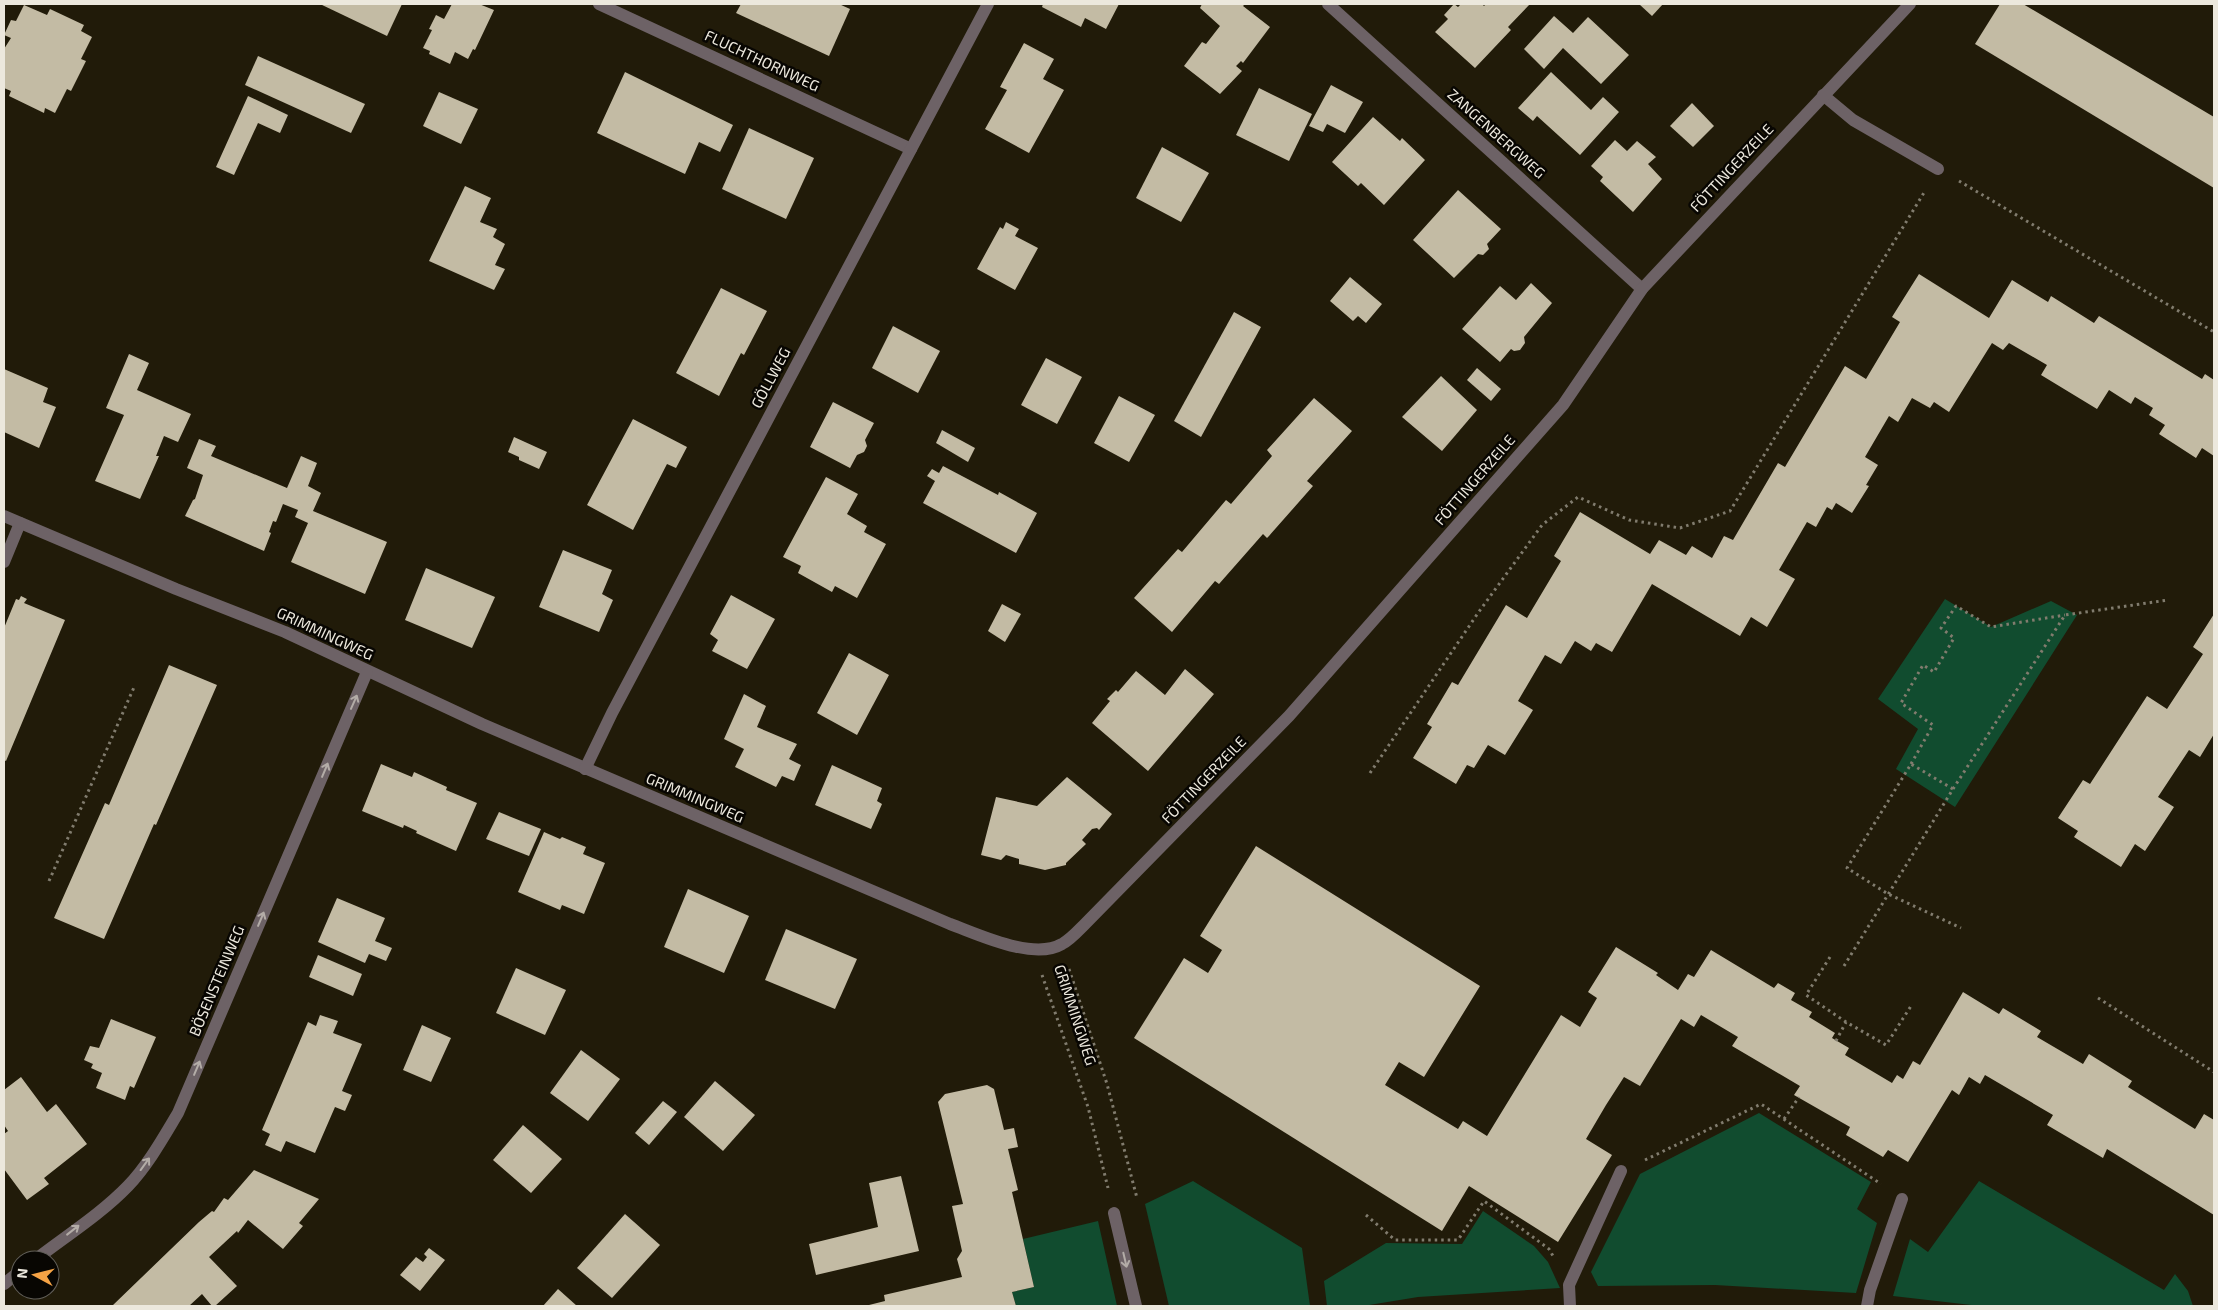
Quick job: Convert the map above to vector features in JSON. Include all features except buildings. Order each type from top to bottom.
[{"type":"street","name":"FLUCHTHORNWEG","points":[[599,4],[910,149]]},
{"type":"street","name":"GÖLLWEG","points":[[585,769],[622,695],[988,4]]},
{"type":"street","name":"ZANGENBERGWEG","points":[[1328,4],[1642,289]]},
{"type":"street","name":"FÖTTINGERZEILE","points":[[1038,950],[1061,945],[1085,924],[1295,709],[1563,405],[1642,289],[1910,4]]},
{"type":"street","points":[[1823,95],[1852,120],[1938,169]]},
{"type":"street","name":"GRIMMINGWEG","points":[[4,516],[176,589],[285,632],[428,701],[950,924],[1020,947],[1038,950]]},
{"type":"street","points":[[4,562],[20,523]]},
{"type":"street","name":"BÖSENSTEINWEG","points":[[48,1250],[113,1200],[128,1185],[160,1144],[178,1113],[368,672]]},
{"type":"street","points":[[1570,1306],[1569,1285],[1621,1171]]},
{"type":"street","points":[[1867,1306],[1873,1282],[1902,1198]]},
{"type":"street","points":[[1114,1213],[1136,1306]]},
{"type":"path","points":[[1370,773],[1478,613],[1542,525],[1578,497],[1629,520],[1680,528],[1730,511],[1938,169],[2214,332]]},
{"type":"path","points":[[1961,928],[1888,894],[1847,868],[1933,725],[1900,703],[1923,665],[1934,672],[1954,638],[1941,628],[1956,606],[1991,627],[2168,600]]},
{"type":"path","points":[[1844,966],[1953,789],[2065,615]]},
{"type":"path","points":[[49,881],[135,685]]},
{"type":"path","points":[[1911,764],[1953,789]]},
{"type":"path","points":[[1061,945],[1107,1084],[1137,1200]]},
{"type":"path","name":"GRIMMINGWEG","points":[[1038,950],[1045,986],[1057,1014],[1088,1106],[1114,1213]]},
{"type":"path","points":[[1830,956],[1806,994],[1846,1022],[1886,1045],[1912,1006]]},
{"type":"path","points":[[2098,998],[2214,1072]]},
{"type":"path","points":[[1836,1041],[1846,1022]]},
{"type":"path","points":[[1784,1119],[1799,1097]]},
{"type":"path","points":[[1621,1171],[1760,1104],[1902,1198]]},
{"type":"path","points":[[1366,1215],[1394,1240],[1458,1240],[1484,1201],[1549,1248],[1569,1285]]},
{"type":"green space","points":[[1945,599],[1991,627],[2051,601],[2077,615],[1955,807],[1896,769],[1918,729],[1878,699]]},
{"type":"green space","points":[[1759,1113],[1871,1182],[1857,1209],[1877,1223],[1856,1293],[1715,1285],[1598,1286],[1591,1272],[1640,1174]]},
{"type":"green space","points":[[1193,1181],[1302,1248],[1310,1306],[1169,1306],[1145,1204]]},
{"type":"green space","points":[[1979,1181],[2164,1290],[2175,1274],[2188,1291],[2193,1306],[1980,1306],[1893,1296],[1910,1239],[1928,1252]]},
{"type":"green space","points":[[1483,1211],[1534,1246],[1548,1262],[1560,1288],[1418,1297],[1363,1306],[1327,1306],[1324,1281],[1386,1243],[1462,1244]]},
{"type":"green space","points":[[1098,1221],[1117,1306],[1016,1306],[1012,1292],[1034,1287],[1023,1239]]}]
